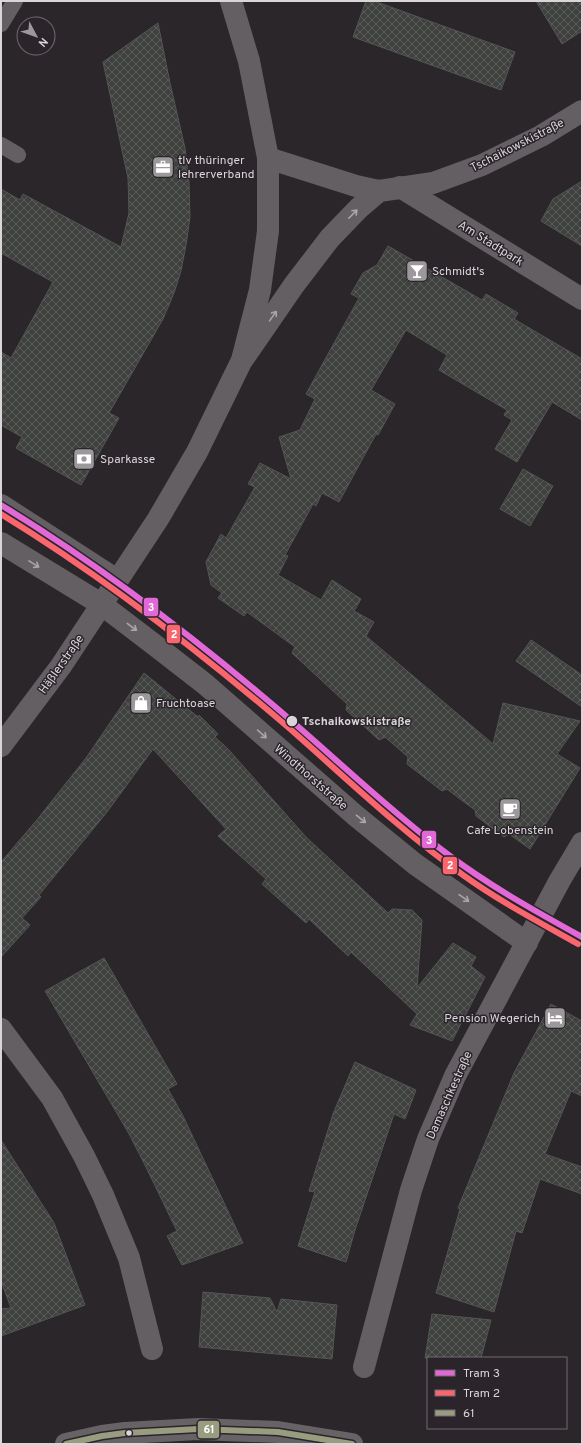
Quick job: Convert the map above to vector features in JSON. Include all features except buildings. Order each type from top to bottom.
[{"type":"main road","points":[[66,1444],[102,1436],[125,1433],[198,1429],[278,1432],[352,1444]]},
{"type":"street","points":[[231,1],[249,61],[268,158],[268,231],[260,290],[242,360]]},
{"type":"street","name":"Tschaikowskistraße","points":[[268,158],[356,186],[390,189],[433,183],[482,165],[541,136],[582,111]]},
{"type":"street","points":[[1,505],[117,580],[158,519],[197,452],[242,360],[294,285],[330,238],[359,208],[390,189]]},
{"type":"street","name":"Am Stadtpark","points":[[390,189],[582,299]]},
{"type":"street","name":"Windthorststraße","points":[[1,543],[101,604],[205,684],[356,816],[415,864],[527,943]]},
{"type":"street","name":"Häßlerstraße","points":[[1,746],[61,666],[117,580]]},
{"type":"street","name":"Damaschkestraße","points":[[364,1367],[411,1190],[428,1139],[456,1076],[560,880],[582,843]]},
{"type":"street","points":[[1,1029],[52,1098],[84,1156],[100,1189],[128,1258],[152,1349]]},
{"type":"lane","points":[[1,24],[15,1]]},
{"type":"lane","points":[[1,145],[18,155]]},
{"type":"tram line","name":"3","points":[[1,505],[69,548],[102,571],[198,643],[283,714],[398,815],[462,865],[495,887],[582,937]]},
{"type":"tram line","name":"2","points":[[1,514],[77,563],[150,615],[255,699],[396,822],[440,858],[491,894],[578,944]]},
{"type":"transit line","name":"61","points":[[66,1444],[102,1436],[125,1433],[198,1429],[278,1432],[352,1444]]},
{"type":"place","name":"tlv thüringer lehrerverband","points":[[163,167]]},
{"type":"place","name":"Schmidt's","points":[[417,271]]},
{"type":"place","name":"Sparkasse","points":[[84,459]]},
{"type":"place","name":"Fruchtoase","points":[[141,703]]},
{"type":"place","name":"Tschaikowskistraße","points":[[292,721]]},
{"type":"place","name":"Cafe Lobenstein","points":[[510,809]]},
{"type":"place","name":"Pension Wegerich","points":[[555,1018]]}]
